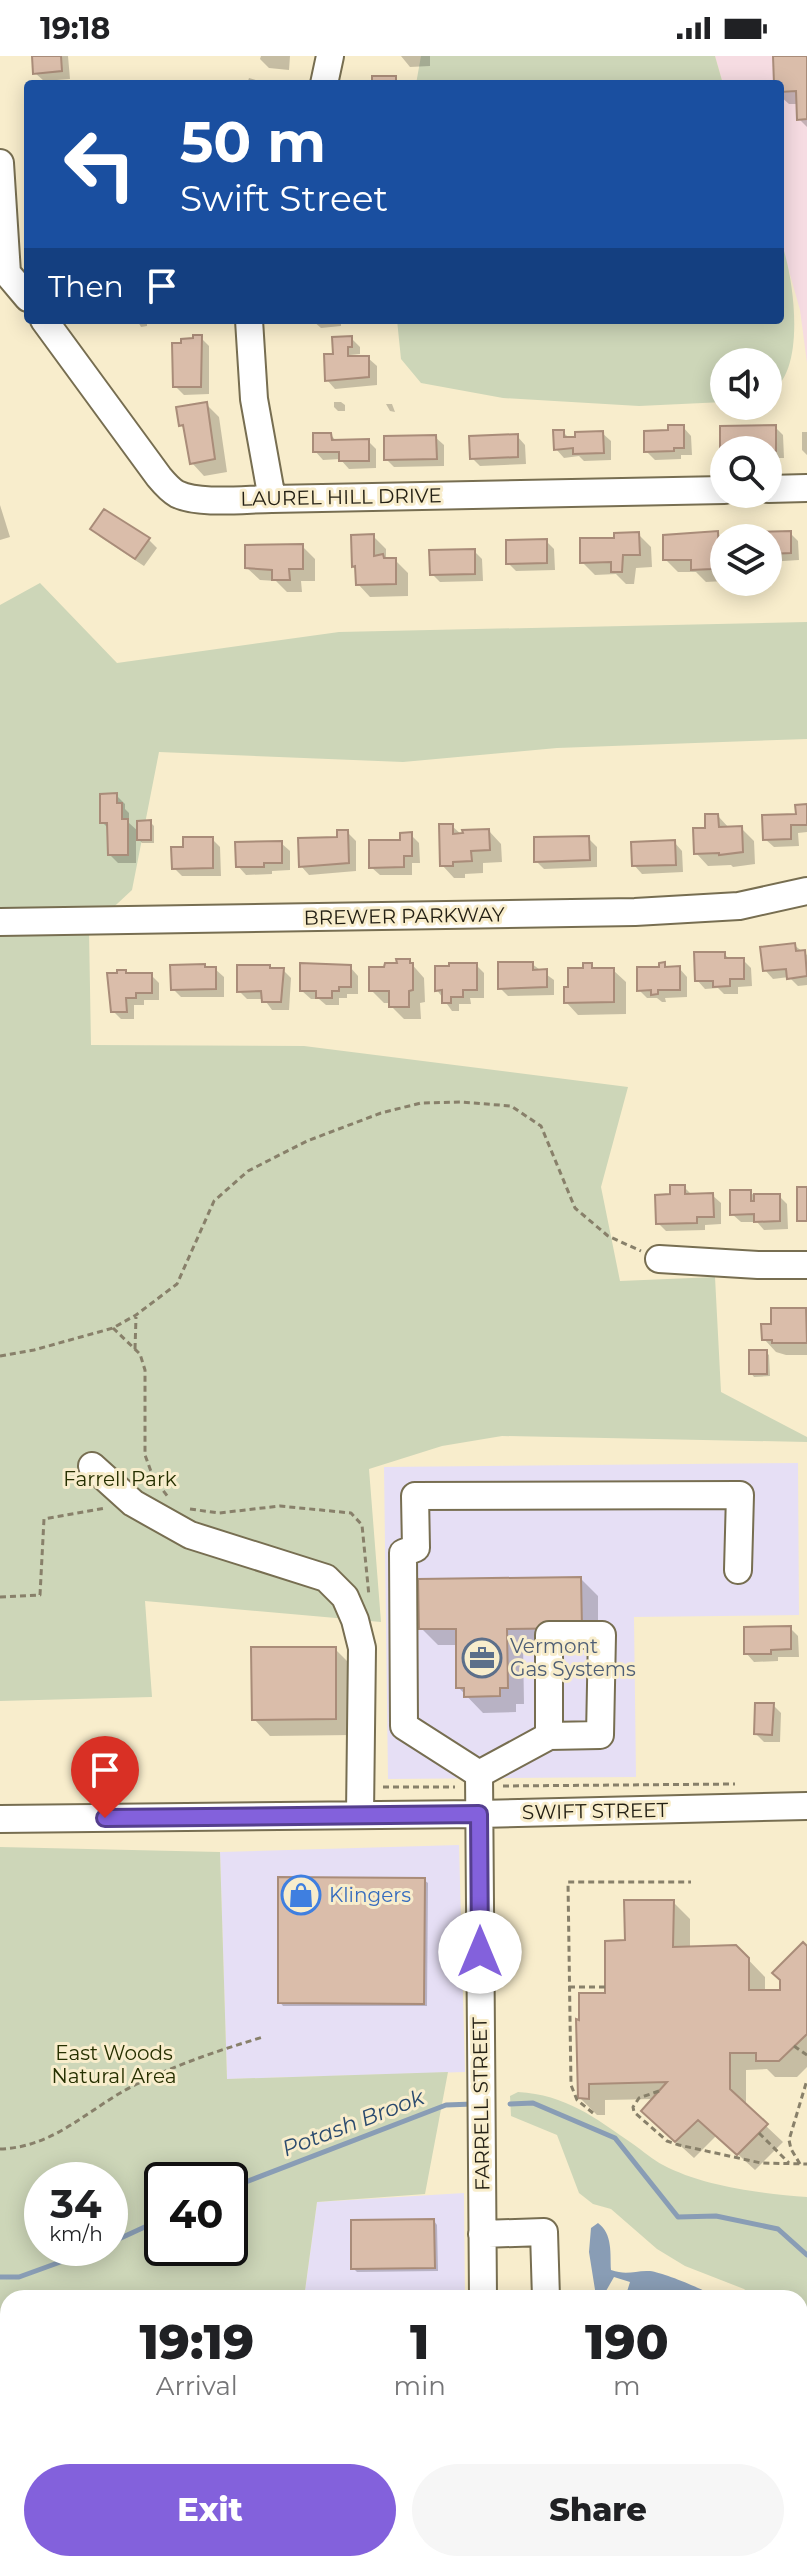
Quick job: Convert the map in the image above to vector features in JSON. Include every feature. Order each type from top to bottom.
[{"type":"street","points":[[325,80],[330,56]]},
{"type":"street","points":[[0,163],[4,271],[24,294]]},
{"type":"street","name":"LAUREL HILL DRIVE","points":[[47,324],[159,477],[175,492],[196,499],[710,490]]},
{"type":"street","points":[[249,324],[254,399],[272,499]]},
{"type":"street","points":[[782,489],[807,488]]},
{"type":"street","name":"BREWER PARKWAY","points":[[0,922],[635,912],[739,906],[807,891]]},
{"type":"street","points":[[659,1259],[807,1265]]},
{"type":"street","points":[[92,1466],[133,1503],[190,1535],[326,1578],[345,1597],[362,1648],[360,1814]]},
{"type":"street","points":[[549,1736],[479,1780],[404,1726],[403,1553],[416,1548],[415,1496],[740,1495],[738,1570]]},
{"type":"street","name":"FARRELL STREET","points":[[479,1780],[483,2290]]},
{"type":"street","name":"SWIFT STREET","points":[[0,1819],[479,1814],[807,1806]]},
{"type":"street","points":[[482,2234],[544,2232],[546,2290]]},
{"type":"path","points":[[0,1356],[113,1328],[136,1315],[177,1284],[214,1201],[248,1171],[307,1141],[381,1113],[421,1103],[511,1106],[541,1126],[575,1208],[608,1236],[659,1259]]},
{"type":"path","points":[[135,1349],[136,1315]]},
{"type":"path","points":[[0,1597],[40,1595],[44,1519],[133,1503]]},
{"type":"path","points":[[376,1787],[479,1780],[737,1784]]},
{"type":"path","points":[[593,2113],[577,2100],[571,2085],[568,1882],[691,1882]]},
{"type":"path","points":[[569,1987],[605,1987]]},
{"type":"path","points":[[0,2149],[16,2149],[52,2138],[133,2085],[199,2056],[263,2037]]},
{"type":"path","points":[[794,2046],[807,2055]]},
{"type":"path","points":[[800,2164],[789,2140],[807,2080]]},
{"type":"path","points":[[659,2091],[639,2098],[633,2107],[634,2112],[667,2141],[761,2163],[807,2164]]},
{"type":"path","points":[[759,2133],[789,2163]]},
{"type":"shaded area","points":[[715,56],[807,56],[807,363],[800,310],[784,253],[784,80],[722,80]]},
{"type":"shaded area","points":[[798,1463],[799,1615],[634,1617],[636,1777],[388,1779],[384,1467]]},
{"type":"shaded area","points":[[459,1845],[465,2072],[227,2079],[220,1852]]},
{"type":"shaded area","points":[[464,2193],[465,2290],[305,2290],[317,2202]]},
{"type":"green space","points":[[421,56],[715,56],[722,80],[417,80]]},
{"type":"green space","points":[[784,253],[790,277],[794,324],[793,347],[782,379],[782,348],[710,348],[710,403],[639,406],[503,398],[421,383],[401,359],[397,324],[784,324]]},
{"type":"green space","name":"Farrell Park","points":[[40,583],[117,663],[339,632],[807,622],[807,739],[557,748],[403,762],[159,752],[132,890],[89,930],[91,1045],[304,1046],[628,1087],[601,1187],[620,1281],[715,1277],[721,1392],[807,1437],[807,1442],[502,1436],[442,1446],[369,1469],[381,1622],[145,1601],[152,1697],[0,1701],[0,605]]},
{"type":"green space","name":"East Woods Natural Area","points":[[0,1847],[220,1852],[227,2079],[448,2072],[425,2194],[317,2202],[305,2290],[0,2290]]},
{"type":"green space","points":[[518,2092],[535,2094],[579,2109],[656,2161],[696,2178],[733,2188],[807,2197],[807,2290],[745,2290],[685,2266],[657,2249],[611,2209],[593,2204],[579,2193],[557,2135],[511,2116],[510,2096]]},
{"type":"water","points":[[598,2223],[606,2233],[611,2270],[622,2273],[657,2272],[702,2290],[628,2290],[630,2282],[614,2277],[607,2290],[595,2290],[589,2252],[591,2228]]},
{"type":"building","points":[[32,56],[61,56],[62,71],[33,74]]},
{"type":"building","points":[[773,56],[807,56],[807,119],[797,120],[796,91],[784,92],[784,80],[774,80]]},
{"type":"building","points":[[372,76],[396,76],[396,80],[372,80]]},
{"type":"building","points":[[193,335],[202,335],[201,387],[173,387],[172,343],[181,343],[181,339],[193,338]]},
{"type":"building","points":[[352,336],[348,356],[369,356],[369,377],[325,381],[324,354],[333,354],[332,337]]},
{"type":"building","points":[[207,402],[215,459],[190,464],[183,425],[179,426],[176,407]]},
{"type":"building","points":[[668,425],[684,425],[684,448],[644,452],[644,431],[668,430]]},
{"type":"building","points":[[776,425],[776,436],[720,436],[720,426]]},
{"type":"building","points":[[553,430],[564,430],[564,437],[575,437],[575,432],[603,431],[604,453],[573,454],[573,448],[554,450]]},
{"type":"building","points":[[313,433],[331,433],[332,440],[369,439],[369,461],[339,461],[339,452],[313,452]]},
{"type":"building","points":[[518,434],[518,457],[470,459],[469,436]]},
{"type":"building","points":[[436,435],[437,459],[384,460],[384,436]]},
{"type":"building","points":[[104,509],[150,538],[135,559],[90,529]]},
{"type":"building","points":[[782,531],[791,531],[791,553],[782,553]]},
{"type":"building","points":[[639,532],[640,555],[623,555],[622,572],[611,572],[611,562],[580,563],[580,538],[614,538],[614,533]]},
{"type":"building","points":[[710,532],[710,569],[691,570],[691,560],[663,560],[663,535]]},
{"type":"building","points":[[374,534],[374,556],[383,554],[384,558],[396,558],[396,584],[356,585],[351,535]]},
{"type":"building","points":[[547,539],[547,563],[506,564],[506,540]]},
{"type":"building","points":[[303,544],[303,569],[289,569],[290,580],[272,580],[272,570],[245,568],[245,545]]},
{"type":"building","points":[[475,549],[475,574],[430,575],[429,550]]},
{"type":"building","points":[[117,793],[117,803],[122,803],[122,819],[128,819],[128,855],[108,855],[107,823],[100,823],[100,794]]},
{"type":"building","points":[[807,804],[807,825],[791,825],[791,839],[763,840],[762,815],[796,814],[795,805]]},
{"type":"building","points":[[705,814],[718,814],[719,827],[742,826],[743,852],[694,854],[693,828],[705,828]]},
{"type":"building","points":[[151,820],[151,840],[137,840],[137,821]]},
{"type":"building","points":[[439,824],[453,824],[453,834],[463,833],[462,830],[489,829],[490,850],[471,851],[472,861],[440,866]]},
{"type":"building","points":[[337,830],[348,830],[349,863],[299,867],[298,838],[337,837]]},
{"type":"building","points":[[412,832],[412,856],[404,856],[404,867],[369,868],[369,840],[400,840],[400,833]]},
{"type":"building","points":[[589,836],[590,860],[534,862],[534,837]]},
{"type":"building","points":[[183,837],[213,837],[213,868],[172,869],[171,847],[183,847]]},
{"type":"building","points":[[675,840],[676,865],[632,866],[631,842]]},
{"type":"building","points":[[282,841],[282,863],[264,863],[264,867],[236,867],[235,842]]},
{"type":"building","points":[[795,943],[796,951],[805,950],[807,976],[787,979],[786,969],[763,971],[760,947]]},
{"type":"building","points":[[694,952],[725,952],[725,958],[744,958],[744,979],[730,979],[730,986],[713,987],[713,981],[695,981]]},
{"type":"building","points":[[396,959],[410,959],[413,963],[413,990],[409,991],[409,1007],[389,1007],[389,991],[369,991],[369,967],[384,967],[385,963],[397,963]]},
{"type":"building","points":[[498,962],[533,962],[533,970],[547,969],[547,987],[498,989]]},
{"type":"building","points":[[665,962],[665,967],[680,966],[680,990],[658,990],[658,994],[651,995],[651,990],[637,991],[637,967],[659,967],[659,963]]},
{"type":"building","points":[[300,963],[351,965],[351,987],[339,987],[339,991],[332,991],[332,998],[316,998],[316,991],[300,991]]},
{"type":"building","points":[[449,963],[477,963],[477,990],[463,990],[463,997],[451,997],[451,1003],[442,1003],[442,990],[435,991],[435,966],[449,966]]},
{"type":"building","points":[[583,963],[592,963],[592,968],[614,968],[614,1002],[564,1003],[568,968],[583,968]]},
{"type":"building","points":[[205,964],[205,967],[216,967],[216,989],[171,990],[170,965]]},
{"type":"building","points":[[237,965],[284,968],[281,1002],[262,1002],[261,991],[237,992]]},
{"type":"building","points":[[117,970],[152,973],[152,993],[136,993],[136,998],[126,998],[127,1012],[111,1012],[107,973],[117,973]]},
{"type":"building","points":[[670,1185],[685,1185],[685,1194],[713,1193],[714,1217],[697,1217],[697,1223],[656,1224],[655,1195],[670,1194]]},
{"type":"building","points":[[797,1187],[807,1187],[807,1221],[797,1221]]},
{"type":"building","points":[[730,1190],[751,1190],[751,1201],[754,1201],[754,1194],[780,1194],[780,1221],[754,1222],[754,1214],[730,1215]]},
{"type":"building","points":[[771,1308],[806,1308],[807,1343],[762,1340],[761,1324],[771,1324]]},
{"type":"building","points":[[749,1350],[767,1350],[767,1374],[749,1374]]},
{"type":"building","name":"Vermont Gas Systems","points":[[581,1577],[582,1628],[507,1629],[508,1688],[500,1688],[500,1696],[464,1697],[464,1688],[456,1688],[456,1629],[419,1629],[418,1579]]},
{"type":"building","points":[[791,1626],[791,1649],[771,1650],[771,1654],[744,1654],[744,1627]]},
{"type":"building","points":[[251,1647],[336,1647],[336,1719],[252,1720]]},
{"type":"building","points":[[755,1703],[774,1703],[772,1735],[754,1734]]},
{"type":"building","points":[[278,1877],[425,1878],[424,2004],[278,2003]]},
{"type":"building","points":[[624,1900],[674,1900],[673,1947],[736,1945],[749,1958],[749,1990],[780,1990],[780,1980],[772,1973],[803,1942],[807,1946],[807,2034],[779,2061],[756,2061],[756,2053],[730,2053],[730,2089],[768,2124],[737,2155],[698,2120],[675,2142],[641,2111],[667,2082],[589,2084],[589,2099],[578,2098],[576,2019],[579,2020],[579,1993],[605,1993],[605,1941],[625,1940]]},
{"type":"building","points":[[434,2219],[435,2268],[351,2269],[351,2220]]},
{"type":"waterway","name":"Potash Brook","points":[[510,2104],[533,2103],[615,2138],[678,2217],[716,2216],[778,2229],[807,2255]]},
{"type":"waterway","name":"Potash Brook","points":[[248,2181],[446,2105],[473,2104]]},
{"type":"waterway","name":"Potash Brook","points":[[128,2235],[144,2227]]},
{"type":"waterway","name":"Potash Brook","points":[[0,2277],[19,2277],[49,2266]]},
{"type":"place","name":"Vermont Gas Systems","points":[[482,1658]]},
{"type":"place","name":"Klingers","points":[[301,1895]]},
{"type":"route","points":[[105,1818],[479,1814],[480,1952]]}]
